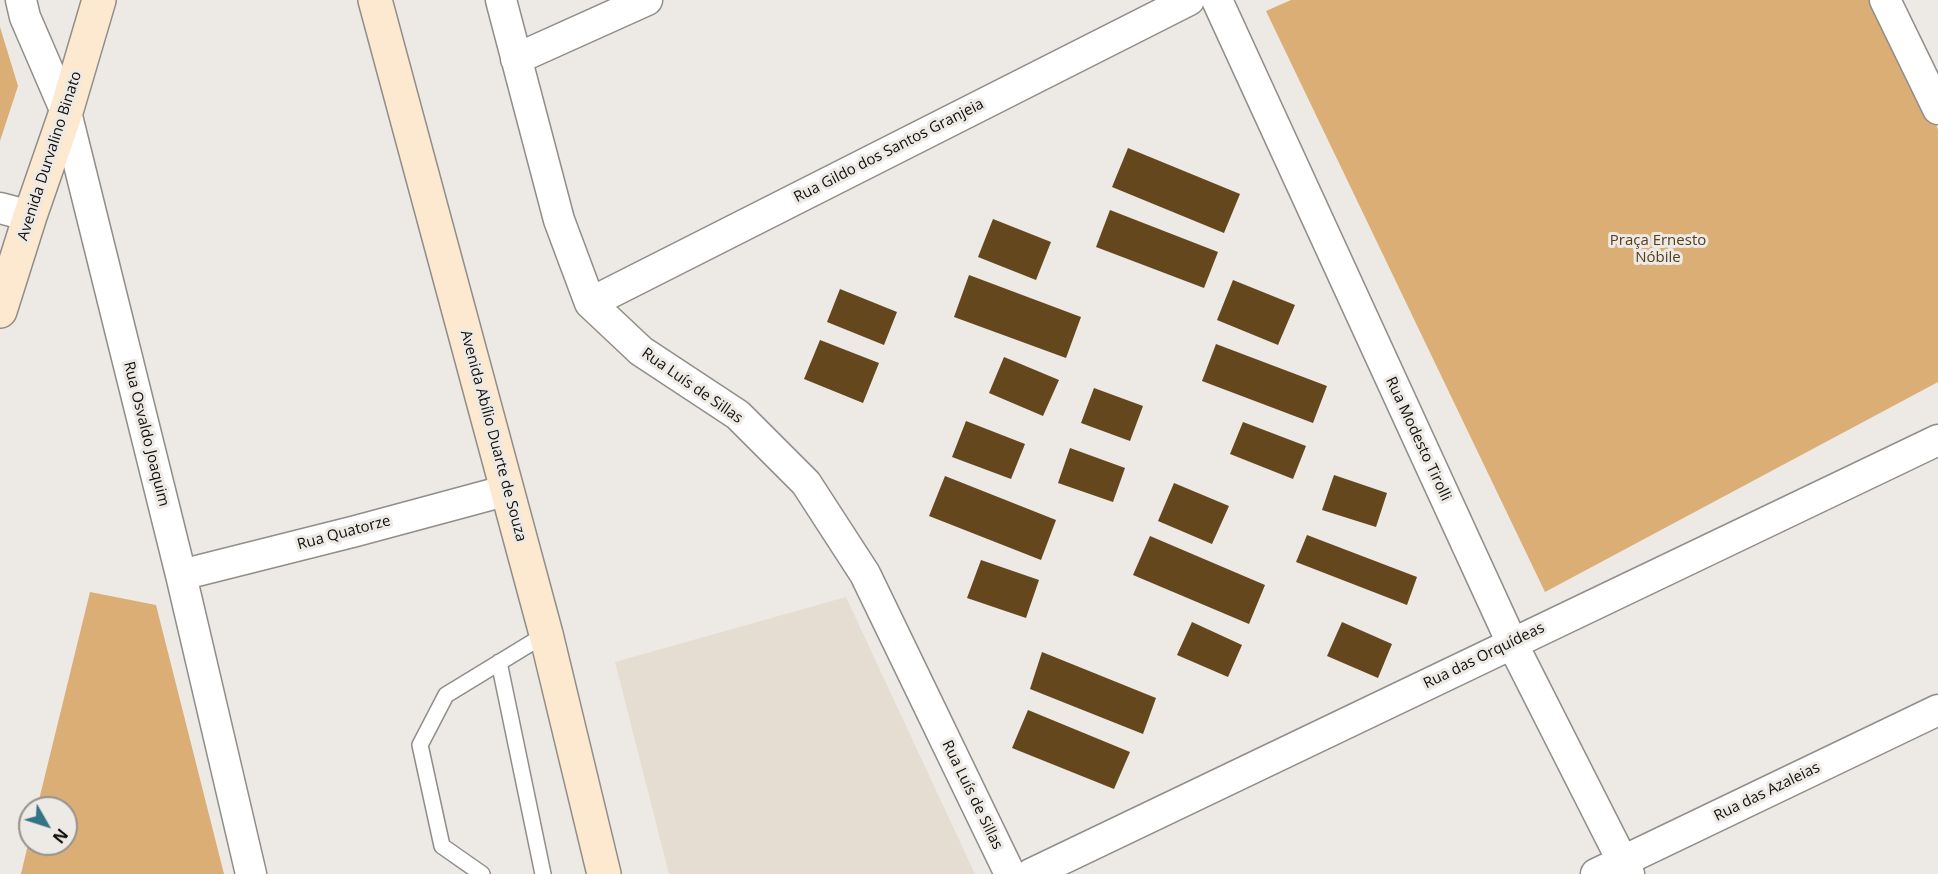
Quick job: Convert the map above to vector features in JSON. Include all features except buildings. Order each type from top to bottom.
[{"type":"main road","name":"Avenida Durvalino Binato","points":[[0,311],[15,212],[66,112],[99,0]]},
{"type":"main road","name":"Avenida Abílio Duarte de Souza","points":[[375,0],[546,634],[604,874]]},
{"type":"street","name":"Rua Osvaldo Joaquim","points":[[21,0],[25,17],[66,112],[251,874]]},
{"type":"street","name":"Rua Luís de Sillas","points":[[501,0],[559,220],[590,303],[641,351],[738,415],[806,483],[865,574],[1010,874]]},
{"type":"street","points":[[516,59],[646,0]]},
{"type":"street","name":"Rua Gildo dos Santos Granjeia","points":[[590,303],[1189,0]]},
{"type":"street","name":"Rua Modesto Tirolli","points":[[1217,0],[1512,643],[1626,868]]},
{"type":"street","points":[[1885,0],[1938,109]]},
{"type":"street","name":"Rua das Orquídeas","points":[[1031,874],[1938,440]]},
{"type":"street","name":"Rua Quatorze","points":[[180,575],[508,490]]},
{"type":"street","name":"Rua das Azaleias","points":[[1596,874],[1626,868],[1938,710]]},
{"type":"lane","points":[[482,874],[442,846],[420,744],[446,695],[546,634]]},
{"type":"lane","points":[[499,662],[543,874]]},
{"type":"shaded area","points":[[846,597],[975,874],[669,874],[615,662]]},
{"type":"green space","name":"Praça Ernesto Nóbile","points":[[1291,0],[1885,0],[1911,53],[1938,130],[1938,382],[1545,592],[1266,11]]},
{"type":"green space","points":[[0,27],[18,86],[0,141]]},
{"type":"green space","points":[[90,592],[156,605],[224,874],[21,874],[25,856],[78,856],[78,796],[40,796]]}]
